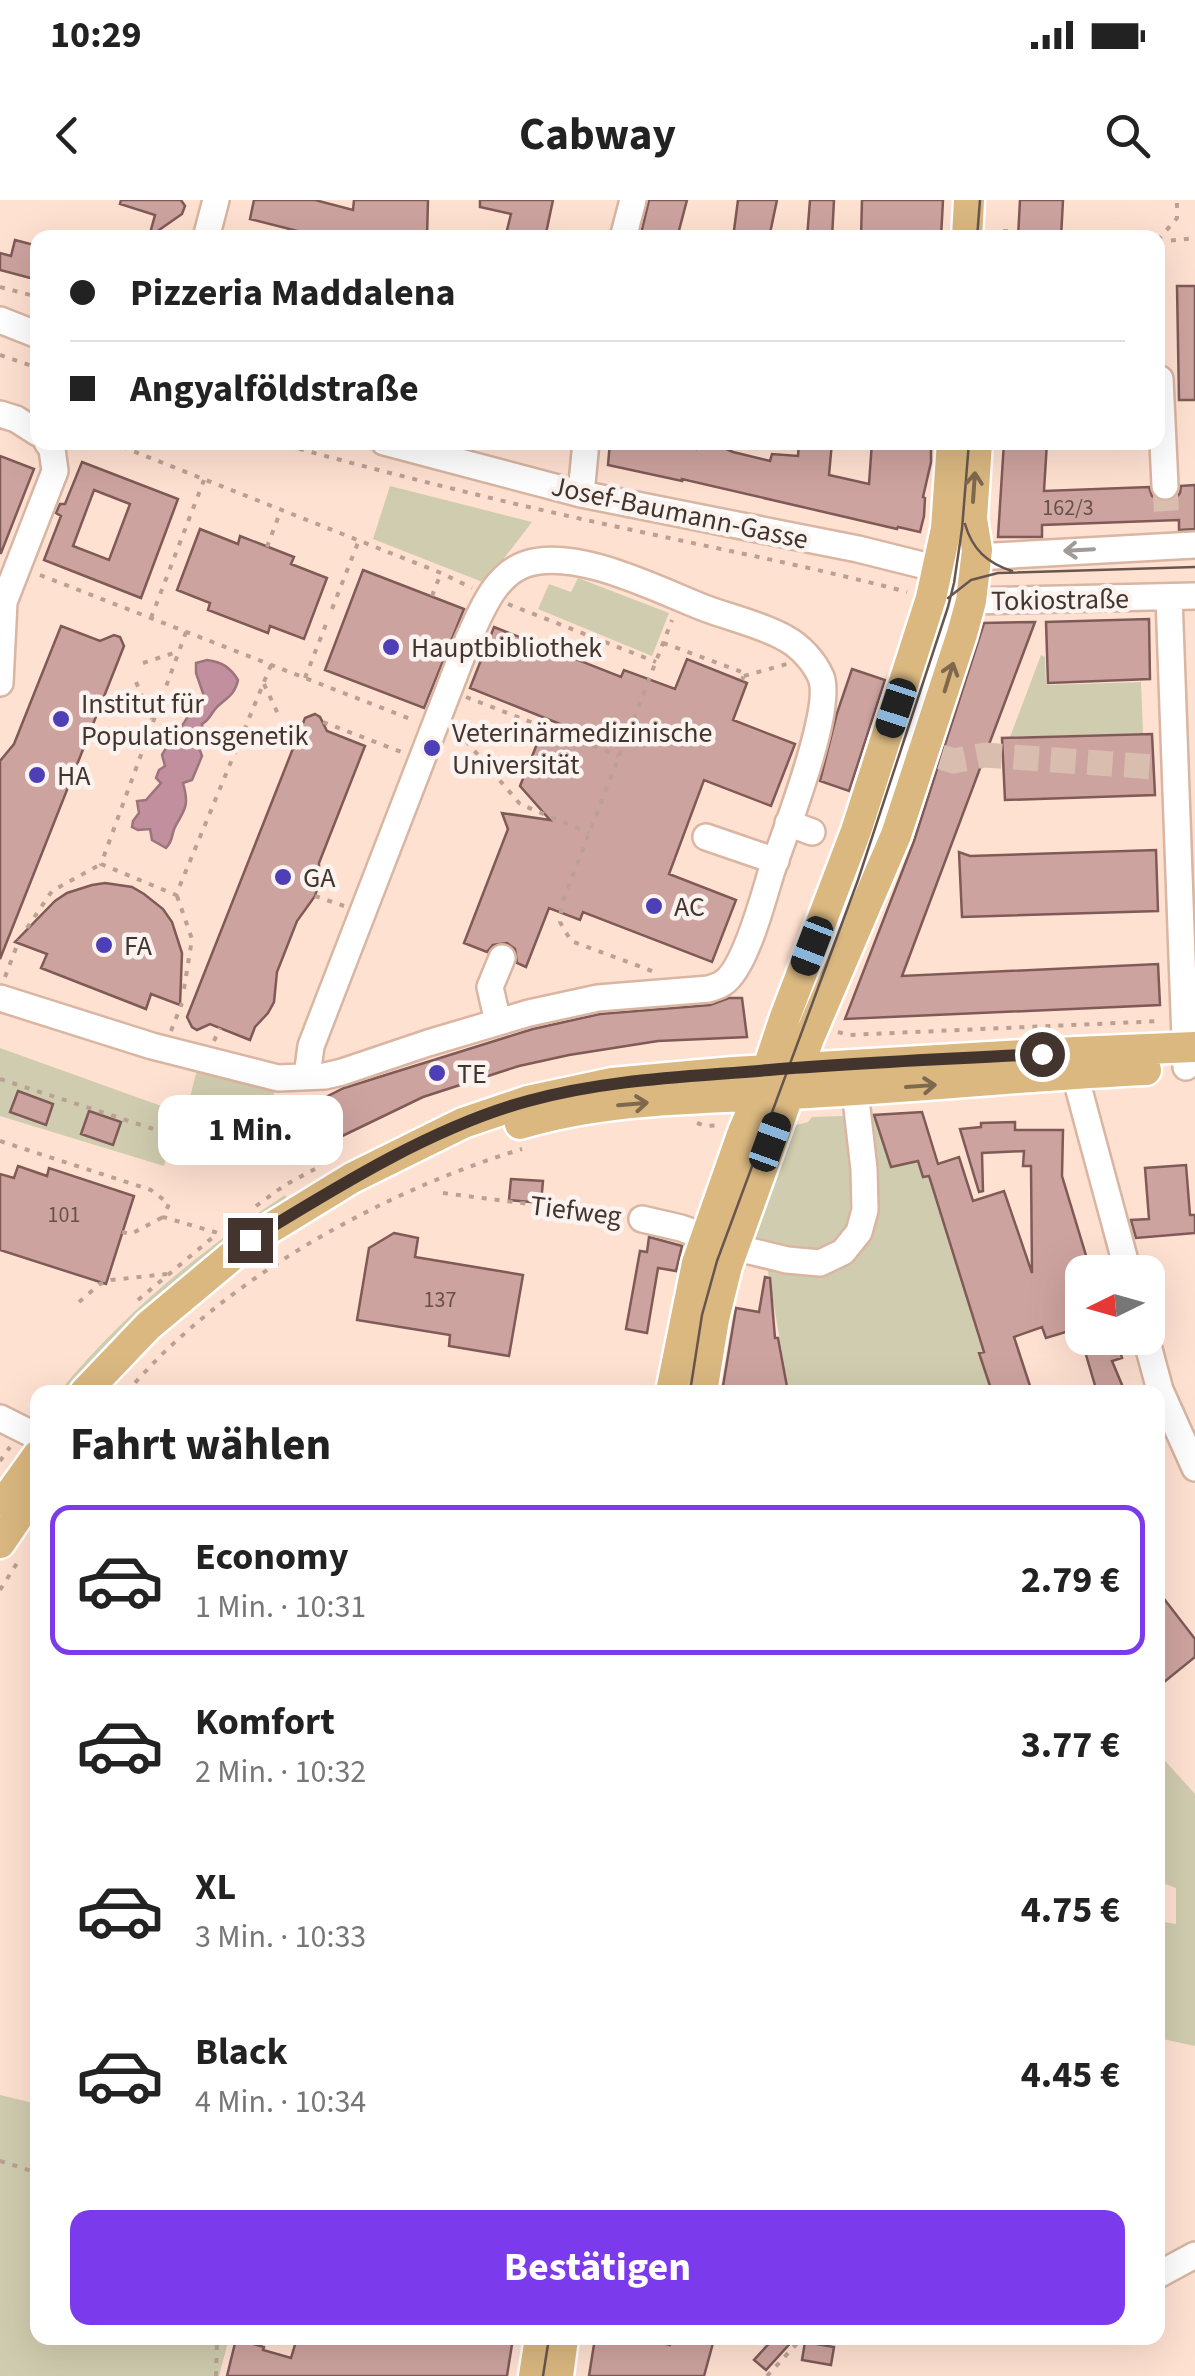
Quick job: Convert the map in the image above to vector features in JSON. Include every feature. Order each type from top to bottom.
[{"type":"main road","points":[[968,230],[970,200]]},
{"type":"main road","points":[[990,200],[1001,230]]},
{"type":"main road","points":[[780,1082],[785,1016],[856,831],[938,569],[946,529],[951,450]]},
{"type":"main road","points":[[703,1385],[721,1242],[780,1082],[809,1038],[933,754],[971,600],[976,557],[972,519],[976,450]]},
{"type":"main road","points":[[116,1385],[265,1248],[363,1187],[470,1138],[532,1120],[606,1107],[720,1096],[780,1082],[855,1091],[1076,1062],[1187,1042]]},
{"type":"main road","points":[[92,1385],[148,1326],[250,1240],[352,1178],[463,1124],[528,1101],[612,1082],[780,1082],[1076,1062]]},
{"type":"main road","points":[[672,1385],[697,1263],[721,1242]]},
{"type":"main road","points":[[0,1508],[30,1465]]},
{"type":"main road","points":[[0,1543],[30,1499]]},
{"type":"main road","points":[[534,2376],[539,2345]]},
{"type":"main road","points":[[558,2376],[562,2345]]},
{"type":"street","points":[[210,230],[216,200]]},
{"type":"street","points":[[625,230],[633,200]]},
{"type":"street","points":[[0,320],[30,332]]},
{"type":"street","points":[[0,414],[30,428]]},
{"type":"street","points":[[0,683],[4,602],[55,471],[52,450]]},
{"type":"street","name":"Josef-Baumann-Gasse","points":[[414,450],[581,494],[858,549],[938,569]]},
{"type":"street","points":[[581,494],[585,450]]},
{"type":"street","points":[[1163,450],[1165,486]]},
{"type":"street","name":"Tokiostraße","points":[[976,557],[1168,533],[1195,544]]},
{"type":"street","points":[[938,569],[976,557]]},
{"type":"street","points":[[0,995],[164,1049],[278,1078],[325,1076],[342,1072],[529,1013],[598,998],[709,988],[725,982],[740,963],[776,861],[800,827],[810,760],[824,705],[820,676],[804,652],[784,638],[603,569],[543,560],[523,564],[507,576],[488,596],[448,690],[312,1046],[307,1076]]},
{"type":"street","name":"Tokiostraße","points":[[938,569],[971,600],[1182,597]]},
{"type":"street","points":[[1182,597],[1165,768],[1187,1042]]},
{"type":"street","points":[[780,1082],[858,880],[938,635],[950,613],[971,600]]},
{"type":"street","points":[[706,837],[776,861]]},
{"type":"street","points":[[498,1022],[490,987],[502,958]]},
{"type":"street","points":[[1076,1062],[1124,1255]]},
{"type":"street","name":"Tiefweg","points":[[642,1219],[787,1260],[820,1262],[843,1252],[859,1232],[865,1210],[855,1091]]},
{"type":"street","points":[[691,1385],[702,1316],[721,1242]]},
{"type":"street","points":[[1151,1355],[1159,1385]]},
{"type":"street","points":[[1165,1401],[1195,1468]]},
{"type":"street","points":[[0,1418],[30,1433]]},
{"type":"street","points":[[1165,2271],[1195,2256]]},
{"type":"street","points":[[543,2376],[548,2345]]},
{"type":"path","points":[[1165,233],[1177,218],[1177,200]]},
{"type":"path","points":[[1165,240],[1195,238]]},
{"type":"path","points":[[0,287],[30,296]]},
{"type":"path","points":[[0,355],[30,365]]},
{"type":"path","points":[[130,450],[441,572],[488,596],[656,662]]},
{"type":"path","points":[[151,618],[204,480]]},
{"type":"path","points":[[267,547],[281,510]]},
{"type":"path","points":[[332,609],[359,540]]},
{"type":"path","points":[[17,566],[466,741],[520,804],[589,833]]},
{"type":"path","points":[[432,596],[441,572]]},
{"type":"path","points":[[878,579],[886,581],[889,588]]},
{"type":"path","points":[[660,975],[572,940],[560,922],[562,903],[681,599]]},
{"type":"path","points":[[306,678],[328,619]]},
{"type":"path","points":[[28,928],[52,891],[101,864],[186,632]]},
{"type":"path","points":[[663,643],[694,658],[745,673],[743,678],[808,658]]},
{"type":"path","points":[[144,663],[178,652]]},
{"type":"path","points":[[184,989],[192,939],[176,895],[271,665]]},
{"type":"path","points":[[719,672],[722,665]]},
{"type":"path","points":[[136,682],[153,721]]},
{"type":"path","points":[[264,682],[278,716]]},
{"type":"path","points":[[448,690],[619,756]]},
{"type":"path","points":[[323,722],[422,760]]},
{"type":"path","points":[[466,741],[546,728]]},
{"type":"path","points":[[238,743],[272,735]]},
{"type":"path","points":[[101,864],[176,895]]},
{"type":"path","points":[[132,887],[136,878]]},
{"type":"path","points":[[315,896],[362,913]]},
{"type":"path","points":[[0,995],[19,940]]},
{"type":"path","points":[[164,1049],[182,1002]]},
{"type":"path","points":[[830,1031],[848,1035],[1187,1042]]},
{"type":"path","points":[[0,1080],[172,1134]]},
{"type":"path","points":[[693,1122],[717,1126]]},
{"type":"path","points":[[0,1140],[152,1190],[169,1204],[163,1217],[131,1234],[122,1232]]},
{"type":"path","points":[[133,1385],[172,1344],[279,1262],[382,1204],[479,1162],[526,1147]]},
{"type":"path","points":[[55,1170],[59,1160]]},
{"type":"path","points":[[72,1175],[75,1166]]},
{"type":"path","name":"Tiefweg","points":[[443,1194],[642,1219]]},
{"type":"path","points":[[163,1217],[218,1233]]},
{"type":"path","points":[[79,1302],[111,1280],[167,1274]]},
{"type":"path","points":[[0,2161],[30,2170]]},
{"type":"path","points":[[216,2376],[218,2345]]},
{"type":"path","points":[[767,2376],[796,2345]]},
{"type":"shaded area","points":[[390,486],[532,522],[485,583],[373,539]]},
{"type":"shaded area","points":[[578,578],[669,613],[652,656],[538,609],[549,584],[571,592]]},
{"type":"shaded area","points":[[1041,655],[1045,657],[1046,685],[1141,682],[1143,733],[1010,737]]},
{"type":"shaded area","points":[[207,660],[225,666],[238,680],[233,692],[202,724],[205,738],[198,745],[202,756],[192,780],[183,783],[186,806],[166,848],[152,840],[150,829],[132,827],[139,813],[137,801],[146,800],[161,783],[156,778],[165,766],[162,755],[186,719],[190,702],[205,699],[196,663]]},
{"type":"shaded area","points":[[0,1048],[178,1112],[164,1166],[0,1116]]},
{"type":"shaded area","points":[[197,1069],[275,1089],[266,1126],[188,1106]]},
{"type":"shaded area","points":[[874,1115],[891,1166],[918,1161],[929,1176],[984,1352],[979,1354],[990,1385],[788,1385],[767,1266],[752,1244],[779,1170],[788,1127],[808,1122],[812,1117]]},
{"type":"shaded area","points":[[285,1195],[290,1204],[81,1385],[65,1385],[110,1335],[222,1239]]},
{"type":"shaded area","points":[[1165,1761],[1195,1794],[1195,2046],[1165,2040],[1165,1922],[1176,1924],[1176,1888],[1165,1884]]},
{"type":"shaded area","points":[[0,2095],[30,2102],[30,2345],[227,2345],[219,2376],[0,2376]]},
{"type":"building","points":[[121,200],[181,200],[185,206],[182,214],[159,230],[151,230],[155,215],[120,204]]},
{"type":"building","points":[[254,200],[315,200],[353,210],[354,200],[428,200],[427,230],[293,230],[250,219]]},
{"type":"building","points":[[480,200],[553,200],[547,230],[507,230],[511,214],[480,207]]},
{"type":"building","points":[[649,200],[687,200],[679,230],[642,230]]},
{"type":"building","points":[[738,200],[777,200],[771,230],[734,230]]},
{"type":"building","points":[[810,200],[834,200],[832,230],[808,230]]},
{"type":"building","points":[[862,200],[943,200],[941,230],[861,230]]},
{"type":"building","points":[[1020,200],[1063,200],[1061,230],[1018,230]]},
{"type":"building","points":[[15,240],[30,244],[30,278],[0,270],[0,253],[11,256]]},
{"type":"building","points":[[1177,286],[1195,286],[1195,400],[1179,400]]},
{"type":"building","points":[[609,450],[728,450],[770,461],[772,454],[798,456],[798,450],[831,450],[829,475],[869,484],[871,450],[931,450],[920,532],[608,465]]},
{"type":"building","points":[[1003,450],[1047,450],[1044,491],[1149,487],[1152,496],[1165,502],[1175,499],[1181,486],[1195,485],[1195,529],[1179,530],[1179,520],[1042,525],[1042,537],[998,537]]},
{"type":"building","points":[[0,456],[34,469],[1,553],[0,553]]},
{"type":"building","points":[[82,462],[178,499],[141,598],[44,560],[61,516],[56,513],[60,504],[65,504]],"holes":[[[94,490],[130,504],[109,560],[73,546]]]},
{"type":"building","points":[[200,529],[238,544],[240,536],[294,557],[291,564],[327,578],[304,639],[270,626],[268,633],[208,610],[210,603],[177,590]]},
{"type":"building","name":"Hauptbibliothek","points":[[363,570],[464,609],[424,708],[325,670]]},
{"type":"building","points":[[1149,619],[1150,679],[1048,683],[1046,622]]},
{"type":"building","points":[[1035,622],[902,976],[1158,964],[1160,1005],[845,1019],[914,841],[984,623]]},
{"type":"building","name":"HA","points":[[61,626],[100,641],[114,635],[120,637],[124,646],[0,959],[0,761],[14,744]]},
{"type":"building","points":[[494,627],[621,677],[624,670],[675,689],[687,659],[747,683],[733,720],[795,744],[771,806],[704,780],[669,874],[736,900],[712,962],[583,912],[580,920],[549,908],[526,967],[517,963],[515,949],[507,943],[493,945],[487,952],[464,943],[508,829],[502,813],[550,820],[520,786],[537,744],[595,738],[470,688]]},
{"type":"building","points":[[852,669],[885,680],[849,791],[820,781]]},
{"type":"building","name":"GA","points":[[315,714],[327,731],[365,746],[319,863],[315,896],[297,921],[277,972],[274,1002],[250,1040],[210,1024],[197,1030],[187,1017],[305,718]]},
{"type":"building","points":[[1152,734],[1155,795],[1005,800],[1002,738]]},
{"type":"building","points":[[1156,850],[1158,911],[962,917],[959,852],[970,856]]},
{"type":"building","name":"FA","points":[[105,883],[132,887],[163,909],[172,922],[182,953],[180,1005],[151,994],[146,1009],[41,968],[47,954],[15,942],[67,893]]},
{"type":"building","name":"TE","points":[[742,998],[747,1037],[658,1041],[519,1066],[423,1097],[336,1139],[316,1102],[344,1088],[533,1029],[600,1014],[710,1005]]},
{"type":"building","points":[[18,1091],[53,1104],[46,1125],[10,1112]]},
{"type":"building","points":[[89,1111],[121,1122],[113,1145],[81,1134]]},
{"type":"building","points":[[922,1112],[938,1164],[959,1157],[973,1201],[1004,1191],[1032,1273],[1031,1166],[1023,1166],[1024,1151],[982,1153],[983,1191],[979,1192],[960,1129],[981,1127],[981,1123],[1015,1122],[1015,1130],[1063,1130],[1062,1176],[1086,1255],[1065,1255],[1065,1332],[1046,1338],[1042,1327],[1014,1337],[1030,1385],[990,1385],[979,1353],[984,1352],[929,1176],[923,1177],[918,1161],[891,1167],[874,1115]]},
{"type":"building","points":[[1186,1165],[1195,1233],[1136,1238],[1131,1220],[1149,1219],[1145,1168]]},
{"type":"building","points":[[18,1166],[47,1176],[49,1168],[134,1196],[106,1284],[0,1250],[0,1174],[14,1178]]},
{"type":"building","points":[[511,1179],[543,1181],[541,1203],[509,1200]]},
{"type":"building","points":[[394,1233],[418,1238],[415,1257],[523,1275],[509,1356],[449,1346],[450,1335],[357,1320],[369,1248]]},
{"type":"building","points":[[649,1237],[682,1246],[676,1271],[658,1268],[647,1333],[626,1329],[640,1251],[647,1252]]},
{"type":"building","points":[[765,1277],[770,1278],[775,1338],[787,1385],[723,1385],[736,1308],[759,1312]]},
{"type":"building","points":[[1086,1355],[1121,1355],[1122,1358],[1112,1361],[1122,1385],[1095,1385]]},
{"type":"building","points":[[1165,1600],[1195,1639],[1195,1657],[1165,1681]]},
{"type":"building","points":[[235,2345],[257,2345],[291,2358],[295,2345],[512,2345],[507,2376],[227,2376]]},
{"type":"building","points":[[594,2345],[712,2345],[704,2376],[589,2376]]},
{"type":"building","points":[[768,2345],[789,2345],[766,2370],[754,2360]]},
{"type":"building","points":[[804,2345],[834,2347],[831,2365],[802,2360]]},
{"type":"tunnel","points":[[1165,486],[1167,521]]},
{"type":"tunnel","points":[[941,757],[954,761],[985,755],[1154,767]]},
{"type":"tram line","points":[[978,230],[980,200]]},
{"type":"tram line","points":[[691,1385],[702,1315],[717,1261],[858,880],[948,607],[962,529],[968,450]]},
{"type":"tram line","points":[[965,524],[982,554],[1012,571]]},
{"type":"tram line","points":[[948,598],[971,580],[998,573],[1195,567]]},
{"type":"tram line","points":[[543,2376],[548,2345]]},
{"type":"place","name":"Hauptbibliothek","points":[[391,647]]},
{"type":"place","name":"Institut für Populationsgenetik","points":[[61,719]]},
{"type":"place","name":"Veterinärmedizinische Universität","points":[[432,748]]},
{"type":"place","name":"HA","points":[[37,775]]},
{"type":"place","name":"GA","points":[[283,877]]},
{"type":"place","name":"AC","points":[[654,906]]},
{"type":"place","name":"FA","points":[[104,945]]},
{"type":"place","name":"TE","points":[[437,1073]]},
{"type":"route","points":[[250,1240],[352,1178],[463,1124],[528,1101],[612,1082],[1042,1054]]}]
